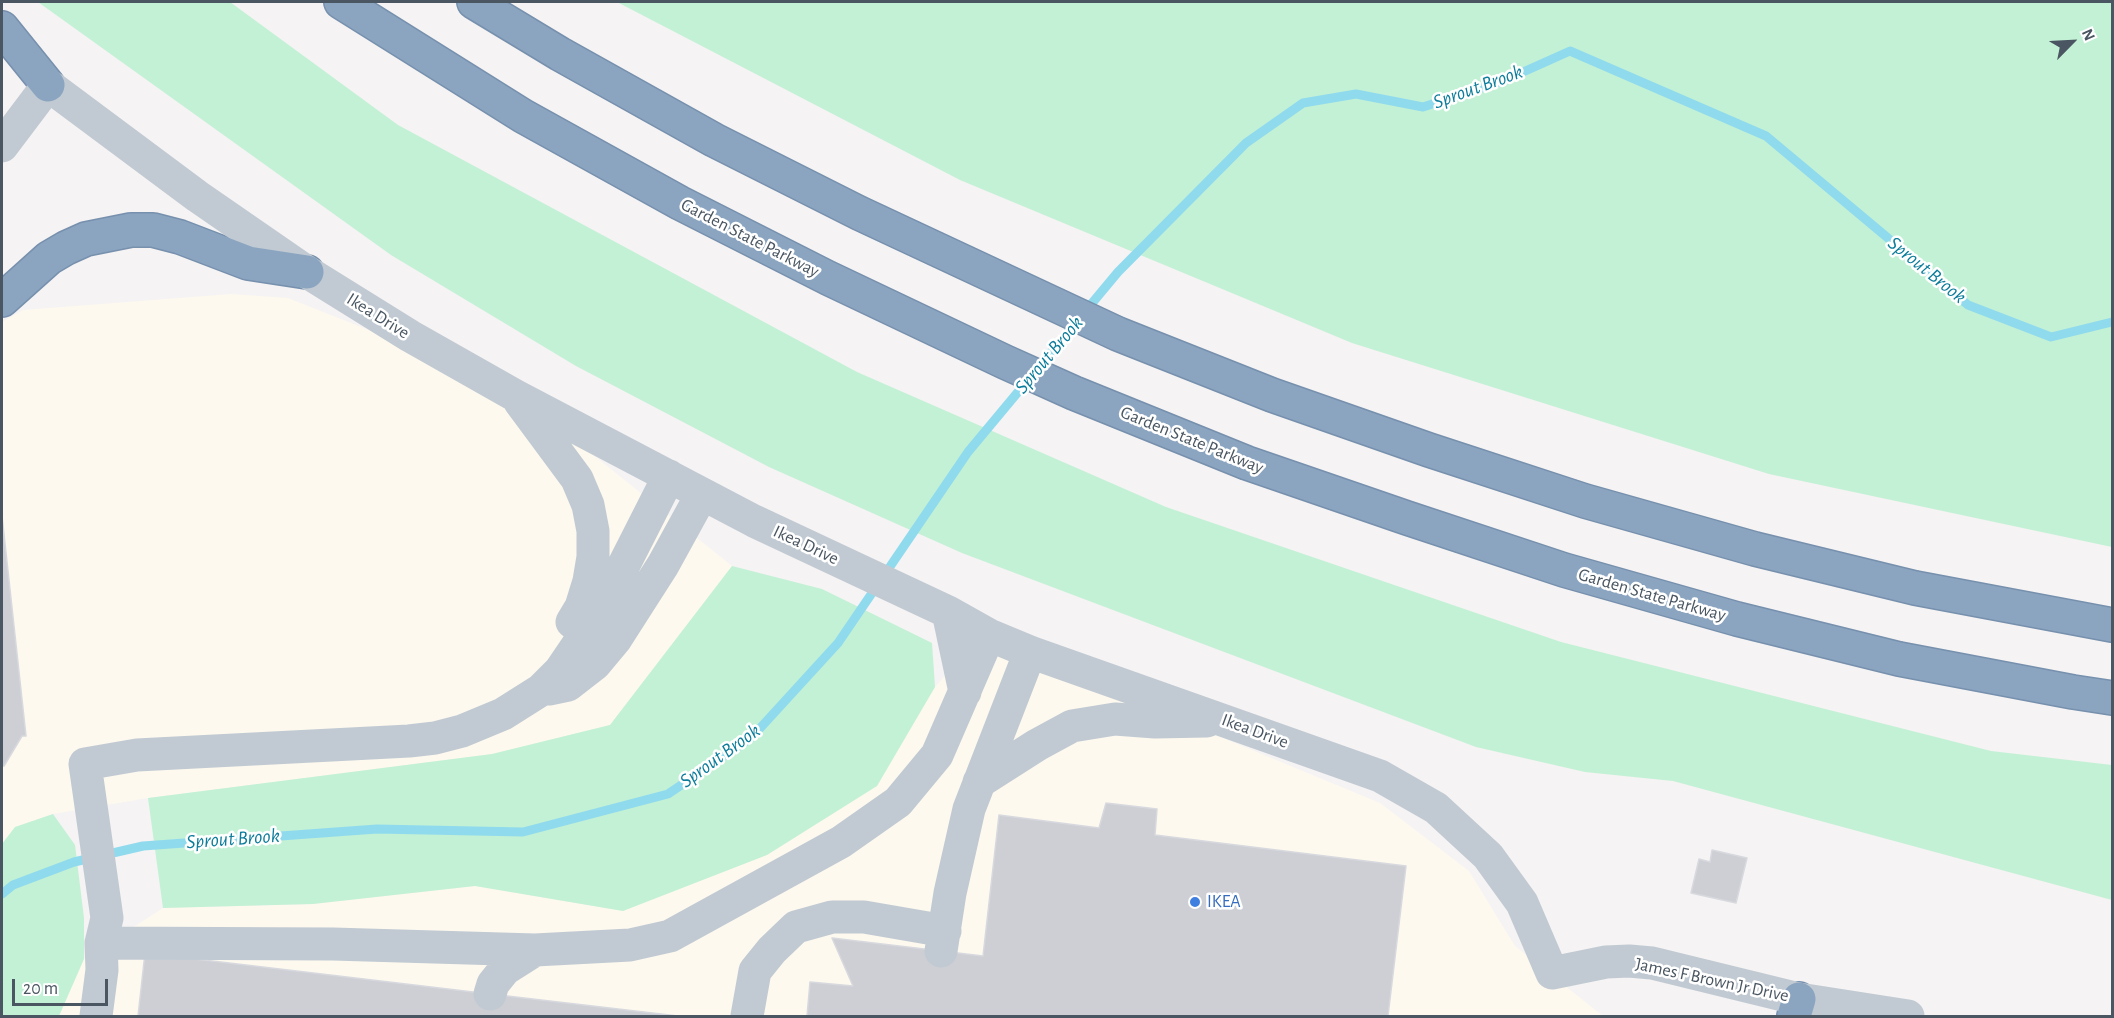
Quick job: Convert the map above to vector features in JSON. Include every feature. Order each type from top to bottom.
[{"type":"highway","name":"Garden State Parkway","points":[[341,2],[523,116],[680,203],[828,278],[1005,362],[1074,393],[1247,463],[1564,570],[1737,619],[1899,659],[2112,698]]},
{"type":"highway","points":[[474,2],[560,54],[714,140],[859,213],[1118,334],[1284,399],[1596,505],[1755,549],[1915,588],[2112,625]]},
{"type":"highway","points":[[2,28],[48,85]]},
{"type":"highway","points":[[2,68],[48,85]]},
{"type":"highway","points":[[2,300],[49,258],[66,248],[86,239],[131,230],[153,230],[180,237],[248,262],[307,272]]},
{"type":"street","points":[[2,146],[48,85]]},
{"type":"street","name":"Ikea Drive","points":[[48,85],[197,196],[307,272],[410,336],[516,396],[702,494],[754,521],[948,612],[989,635],[1030,652],[1380,776],[1436,808],[1488,856],[1522,903],[1552,973]]},
{"type":"street","points":[[516,396],[577,480],[588,505],[593,531],[593,557],[589,581],[580,607],[566,632],[541,690]]},
{"type":"street","points":[[96,1017],[104,930],[95,825],[85,764],[137,755],[409,741],[435,738],[482,724],[523,703],[541,690],[560,671],[600,612],[669,476]]},
{"type":"street","points":[[541,690],[568,686],[595,664],[615,640],[663,566],[702,494]]},
{"type":"street","points":[[948,612],[965,692]]},
{"type":"street","points":[[104,930],[333,944],[535,950],[630,945],[670,936],[841,842],[898,802],[938,755],[989,635]]},
{"type":"street","points":[[747,1017],[755,971],[772,950],[796,927],[832,917],[864,917],[943,941],[950,893],[969,809],[1030,652]]},
{"type":"street","points":[[979,782],[1036,745],[1072,726],[1115,719],[1155,722],[1226,720]]},
{"type":"street","points":[[490,994],[493,984],[505,969],[535,950]]},
{"type":"street","name":"James F Brown Jr Drive","points":[[1552,973],[1606,962],[1629,961],[1675,968],[1796,1008],[1908,1017]]},
{"type":"shaded area","points":[[231,294],[288,298],[399,342],[562,430],[732,566],[610,725],[492,754],[148,798],[53,814],[15,827],[2,844],[2,322],[23,310]]},
{"type":"shaded area","points":[[973,644],[1158,711],[1380,803],[1469,871],[1515,946],[1603,1016],[59,1016],[84,959],[163,908],[313,904],[475,886],[623,911],[877,786],[935,687]]},
{"type":"green space","points":[[38,2],[230,2],[398,125],[857,372],[1166,507],[1561,642],[1991,751],[2112,765],[2112,900],[1673,781],[1585,772],[1476,747],[962,553],[769,467],[576,366],[391,255]]},
{"type":"green space","points":[[617,2],[2112,2],[2112,547],[1769,474],[1352,343],[960,180]]},
{"type":"green space","points":[[732,566],[822,589],[932,643],[935,687],[877,786],[767,855],[623,911],[475,886],[313,904],[163,908],[148,798],[492,754],[610,725]]},
{"type":"green space","points":[[53,814],[75,845],[84,918],[84,959],[59,1016],[2,1016],[2,844],[15,827]]},
{"type":"building","points":[[2,516],[26,736],[22,736],[4,766],[2,766]]},
{"type":"building","name":"IKEA","points":[[1106,803],[1157,809],[1155,835],[1406,866],[1388,1016],[807,1016],[810,982],[853,986],[832,938],[983,956],[999,815],[1099,828]]},
{"type":"building","points":[[1712,850],[1747,858],[1736,903],[1691,893],[1699,859],[1710,862]]},
{"type":"building","points":[[145,953],[490,994],[678,1016],[138,1016]]},
{"type":"waterway","name":"Sprout Brook","points":[[2,894],[13,885],[74,862],[143,846],[377,829],[523,832],[668,794],[752,737],[838,643],[968,452],[1118,272],[1246,143],[1303,103],[1356,94],[1423,107],[1503,81],[1570,51],[1766,136],[1968,305],[2051,337],[2112,322]]},
{"type":"place","name":"IKEA","points":[[1195,902]]}]
